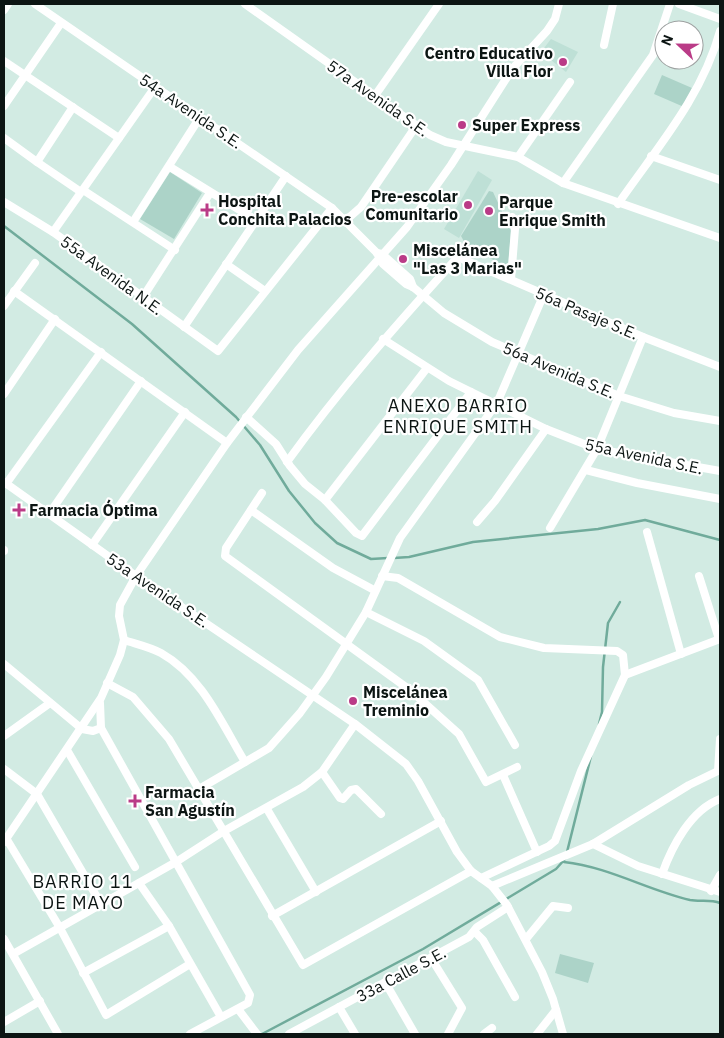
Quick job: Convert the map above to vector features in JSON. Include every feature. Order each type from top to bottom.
[{"type":"street","points":[[4,10],[8,4]]},
{"type":"street","name":"54a Avenida S.E.","points":[[35,4],[332,208],[346,221]]},
{"type":"street","name":"57a Avenida S.E.","points":[[244,4],[416,126],[446,142],[518,157],[563,183],[618,204],[720,238]]},
{"type":"street","points":[[374,97],[439,4]]},
{"type":"street","points":[[190,964],[106,1015],[60,928],[5,840],[82,729],[101,698],[120,655],[124,640],[119,616],[120,605],[136,576],[227,443],[298,350],[379,255],[407,227],[446,172],[513,68],[547,31],[555,19],[559,4]]},
{"type":"street","points":[[604,45],[613,4]]},
{"type":"street","points":[[563,183],[653,55],[670,4]]},
{"type":"street","points":[[679,4],[720,19]]},
{"type":"street","points":[[4,106],[61,23]]},
{"type":"street","points":[[618,204],[690,103],[715,51],[720,31]]},
{"type":"street","points":[[4,61],[119,138]]},
{"type":"street","points":[[518,157],[570,82]]},
{"type":"street","points":[[53,232],[155,87]]},
{"type":"street","points":[[37,162],[73,107]]},
{"type":"street","points":[[134,222],[170,167],[172,158],[200,117]]},
{"type":"street","points":[[346,221],[361,207],[416,126]]},
{"type":"street","points":[[4,138],[37,162],[134,222],[175,250]]},
{"type":"street","points":[[651,156],[720,180]]},
{"type":"street","points":[[170,167],[210,193],[217,194],[256,220]]},
{"type":"street","points":[[184,326],[286,176]]},
{"type":"street","points":[[143,297],[210,193]]},
{"type":"street","name":"55a Avenida N.E.","points":[[4,202],[53,232],[218,352],[265,291]]},
{"type":"street","points":[[226,264],[265,291],[332,208]]},
{"type":"street","points":[[511,279],[515,229],[512,217]]},
{"type":"street","name":"56a Avenida S.E.","points":[[346,221],[379,255],[410,279],[413,287],[470,330],[620,396],[674,412],[720,420]]},
{"type":"street","name":"56a Pasaje S.E.","points":[[424,295],[456,259],[465,258],[643,337],[720,367]]},
{"type":"street","points":[[4,306],[35,263]]},
{"type":"street","points":[[14,291],[227,443]]},
{"type":"street","points":[[198,789],[269,748],[313,696],[366,612],[374,590],[400,538],[497,404],[544,294]]},
{"type":"street","points":[[286,462],[329,404],[383,339],[424,295]]},
{"type":"street","points":[[4,394],[55,319]]},
{"type":"street","points":[[550,528],[597,449],[643,337]]},
{"type":"street","name":"55a Avenida S.E.","points":[[383,339],[427,368],[471,392],[546,429],[597,449],[720,471]]},
{"type":"street","points":[[5,483],[101,352]]},
{"type":"street","points":[[325,500],[427,368]]},
{"type":"street","points":[[49,514],[141,381]]},
{"type":"street","points":[[243,421],[276,444],[286,462],[305,484],[325,500],[356,533],[362,536],[471,392]]},
{"type":"street","points":[[92,545],[185,412]]},
{"type":"street","points":[[476,522],[495,501],[546,429]]},
{"type":"street","points":[[586,470],[637,483],[720,499]]},
{"type":"street","name":"53a Avenida S.E.","points":[[5,483],[136,576],[355,724],[406,764],[418,781],[457,852],[471,871],[492,886],[506,904],[526,939],[556,1010],[563,1034]]},
{"type":"street","points":[[262,493],[226,548],[226,556],[410,690],[459,734],[486,782],[518,767]]},
{"type":"street","points":[[251,510],[332,568],[374,590]]},
{"type":"street","points":[[646,532],[681,654]]},
{"type":"street","points":[[383,574],[398,578],[500,637],[544,648],[617,651],[623,655],[625,675],[581,772],[559,834],[552,844],[481,878]]},
{"type":"street","points":[[625,675],[720,639],[699,576]]},
{"type":"street","points":[[366,612],[424,641],[478,680],[514,745]]},
{"type":"street","points":[[124,640],[160,652],[184,669],[200,687],[245,762]]},
{"type":"street","points":[[4,664],[82,729],[94,731],[101,728]]},
{"type":"street","points":[[107,682],[133,697],[169,739],[272,916],[303,965],[471,871]]},
{"type":"street","points":[[101,698],[99,711],[101,728],[248,987],[250,995],[248,1003],[190,1034]]},
{"type":"street","points":[[4,736],[50,704]]},
{"type":"street","points":[[13,954],[176,862],[224,831],[267,809],[303,787],[322,772],[355,724]]},
{"type":"street","points":[[492,886],[593,844],[689,785],[719,771],[720,739]]},
{"type":"street","points":[[67,750],[135,867]]},
{"type":"street","points":[[4,769],[37,794],[101,904]]},
{"type":"street","points":[[322,772],[340,798],[343,799],[351,790],[356,789],[381,814]]},
{"type":"street","points":[[503,775],[537,852]]},
{"type":"street","points":[[662,874],[670,852],[683,832],[707,804],[720,799]]},
{"type":"street","points":[[267,809],[316,892]]},
{"type":"street","points":[[272,916],[441,821]]},
{"type":"street","points":[[593,844],[638,866],[720,892]]},
{"type":"street","points":[[711,890],[720,875]]},
{"type":"street","points":[[139,882],[169,926],[221,1017]]},
{"type":"street","name":"33a Calle S.E.","points":[[289,1034],[431,958],[475,932],[477,927],[506,904]]},
{"type":"street","points":[[526,939],[553,906],[568,908]]},
{"type":"street","points":[[83,973],[169,926]]},
{"type":"street","points":[[475,932],[483,940],[515,997]]},
{"type":"street","points":[[4,939],[58,1034]]},
{"type":"street","points":[[431,958],[462,1008],[448,1034]]},
{"type":"street","points":[[385,982],[415,1034]]},
{"type":"street","points":[[4,1022],[40,1001]]},
{"type":"street","points":[[339,1007],[355,1034]]},
{"type":"street","points":[[238,1009],[257,1034]]},
{"type":"street","points":[[537,1034],[556,1010]]},
{"type":"street","points":[[484,1034],[492,1028]]},
{"type":"shaded area","name":"Centro Educativo Villa Flor","points":[[551,39],[578,52],[566,72],[541,52]]},
{"type":"shaded area","points":[[662,75],[692,88],[684,107],[654,94]]},
{"type":"shaded area","name":"Pre-escolar Comunitario","points":[[478,171],[492,180],[459,238],[444,229]]},
{"type":"shaded area","points":[[170,172],[202,193],[174,239],[140,219]]},
{"type":"shaded area","name":"Parque Enrique Smith","points":[[489,191],[493,192],[511,231],[508,268],[466,245],[461,236]]},
{"type":"shaded area","points":[[560,954],[594,963],[588,983],[555,973]]},
{"type":"waterway","points":[[4,226],[132,324],[236,417],[260,445],[289,491],[315,523],[337,543],[371,559],[388,558]]},
{"type":"waterway","points":[[394,558],[409,557],[473,542],[598,529],[645,520],[720,540]]},
{"type":"waterway","points":[[599,724],[602,712],[603,667],[608,623],[620,602]]},
{"type":"waterway","points":[[567,852],[591,756]]},
{"type":"waterway","points":[[262,1034],[423,949],[556,869],[565,859]]},
{"type":"waterway","points":[[564,862],[597,869],[674,896],[690,900],[720,903]]},
{"type":"place","name":"Centro Educativo Villa Flor","points":[[563,62]]},
{"type":"place","name":"Super Express","points":[[462,125]]},
{"type":"place","name":"Pre-escolar Comunitario","points":[[468,205]]},
{"type":"place","name":"Hospital Conchita Palacios","points":[[207,210]]},
{"type":"place","name":"Parque Enrique Smith","points":[[489,211]]},
{"type":"place","name":"Miscelánea \"Las 3 Marias\"","points":[[403,259]]},
{"type":"place","name":"Farmacia Óptima","points":[[19,510]]},
{"type":"place","name":"Miscelánea Treminio","points":[[353,701]]},
{"type":"place","name":"Farmacia San Agustín","points":[[135,801]]},
{"type":"district","name":"ANEXO BARRIO ENRIQUE SMITH","points":[[458,415]]},
{"type":"district","name":"BARRIO 11 DE MAYO","points":[[83,891]]}]
